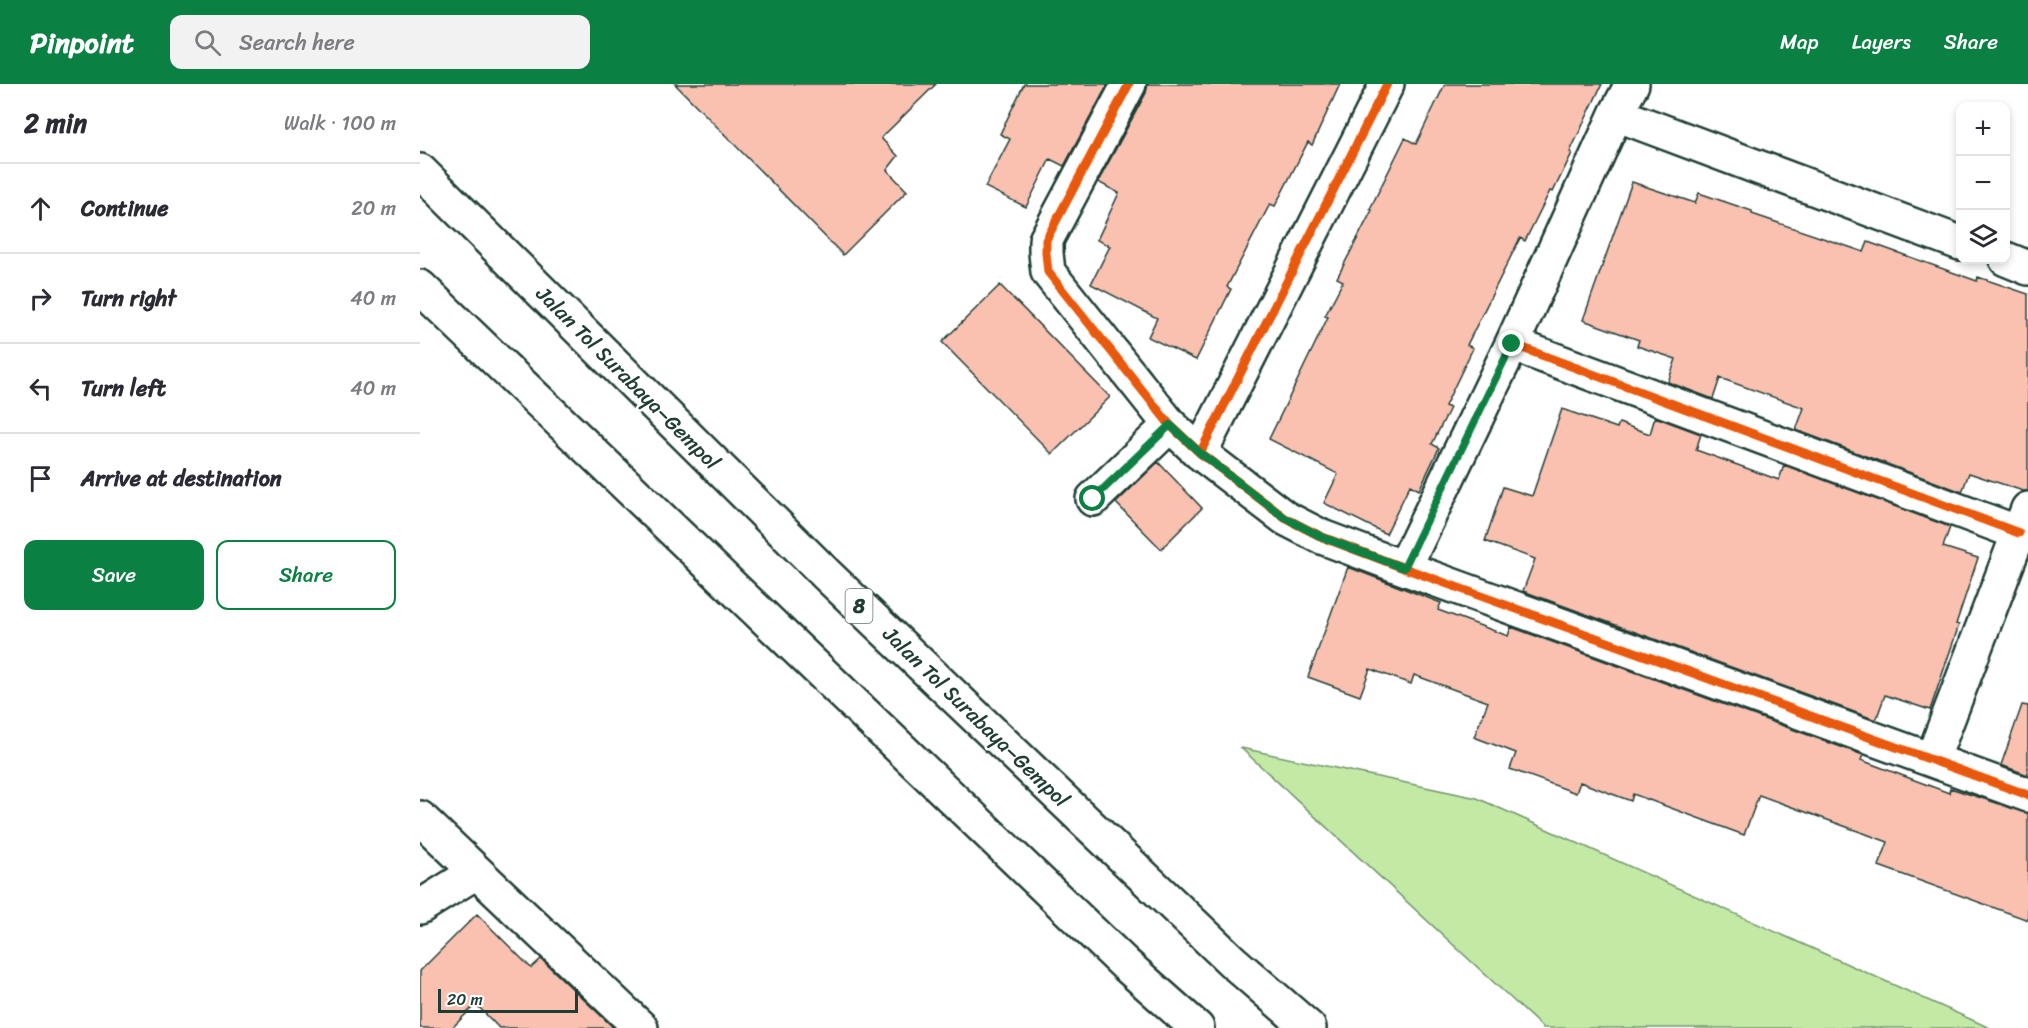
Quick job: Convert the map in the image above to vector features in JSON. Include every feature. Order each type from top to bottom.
[{"type":"main road","points":[[1130,84],[1047,240],[1048,272],[1170,425],[1200,453],[1285,518],[1322,537],[2028,795]]},
{"type":"main road","points":[[1200,453],[1387,84]]},
{"type":"main road","points":[[1404,568],[1512,344],[1616,114],[1632,84]]},
{"type":"main road","points":[[1616,114],[1956,242]]},
{"type":"main road","name":"Jalan Tol Surabaya–Gempol","points":[[420,171],[827,576],[1232,961],[1309,1028]]},
{"type":"main road","points":[[2010,261],[2028,268]]},
{"type":"main road","points":[[420,287],[1125,964],[1197,1028]]},
{"type":"main road","points":[[1512,344],[2024,521],[1932,760]]},
{"type":"main road","points":[[1093,499],[1170,425]]},
{"type":"main road","points":[[420,818],[641,1028]]},
{"type":"main road","points":[[420,906],[476,872]]},
{"type":"green space","points":[[1241,748],[1477,798],[1990,1028],[1543,1028]]},
{"type":"building","points":[[675,84],[936,84],[881,138],[898,156],[887,170],[907,191],[843,255]]},
{"type":"building","points":[[1024,84],[1108,84],[1064,166],[1050,159],[1026,207],[985,187],[1010,139],[1000,134]]},
{"type":"building","points":[[1148,84],[1340,84],[1312,145],[1308,142],[1275,206],[1270,204],[1227,287],[1231,289],[1196,360],[1148,337],[1157,318],[1091,284],[1110,246],[1097,240],[1119,193],[1098,182],[1146,93]]},
{"type":"building","points":[[1445,84],[1602,84],[1553,192],[1550,191],[1525,241],[1520,238],[1467,345],[1473,348],[1445,406],[1450,408],[1432,444],[1439,448],[1419,490],[1410,485],[1386,534],[1324,503],[1338,474],[1269,439],[1328,317],[1325,316],[1343,281],[1337,278],[1405,138],[1416,144]]},
{"type":"building","points":[[1632,182],[1695,203],[1699,193],[1752,211],[1752,214],[1864,252],[1868,242],[1977,281],[1978,277],[2028,294],[2028,491],[1969,473],[1962,492],[1796,430],[1804,408],[1720,378],[1713,399],[1668,382],[1676,359],[1637,346],[1639,340],[1583,320]]},
{"type":"building","points":[[1000,285],[1110,397],[1052,454],[942,342]]},
{"type":"building","points":[[1562,409],[1617,428],[1619,423],[1650,434],[1655,417],[1701,434],[1696,450],[1779,480],[1784,465],[1950,527],[1943,547],[1978,558],[1956,624],[1959,625],[1930,710],[1885,695],[1876,720],[1523,591],[1535,559],[1485,541],[1503,487],[1532,496]]},
{"type":"building","points":[[1158,462],[1202,508],[1161,549],[1116,503]]},
{"type":"building","points":[[1348,567],[1441,603],[1438,610],[1508,636],[1511,627],[1863,755],[1861,760],[1949,793],[1950,788],[2028,813],[2028,920],[1879,866],[1888,842],[1759,795],[1744,835],[1633,794],[1631,801],[1580,782],[1576,793],[1510,769],[1516,753],[1474,737],[1488,702],[1414,675],[1411,684],[1370,669],[1360,696],[1308,677]]},
{"type":"building","points":[[2022,705],[2028,706],[2028,775],[2001,765]]},
{"type":"building","points":[[477,914],[531,968],[541,959],[614,1028],[499,1028],[476,1004],[452,1028],[420,1028],[420,971]]},
{"type":"cycle path","points":[[1129,84],[1046,240],[1048,272],[1170,425],[1200,453],[1285,518],[1322,537],[2028,795]]},
{"type":"cycle path","points":[[1200,453],[1387,84]]},
{"type":"cycle path","points":[[1512,344],[2019,533]]},
{"type":"route","points":[[1093,499],[1170,425],[1200,453],[1285,518],[1322,537],[1404,568],[1512,344]]}]
